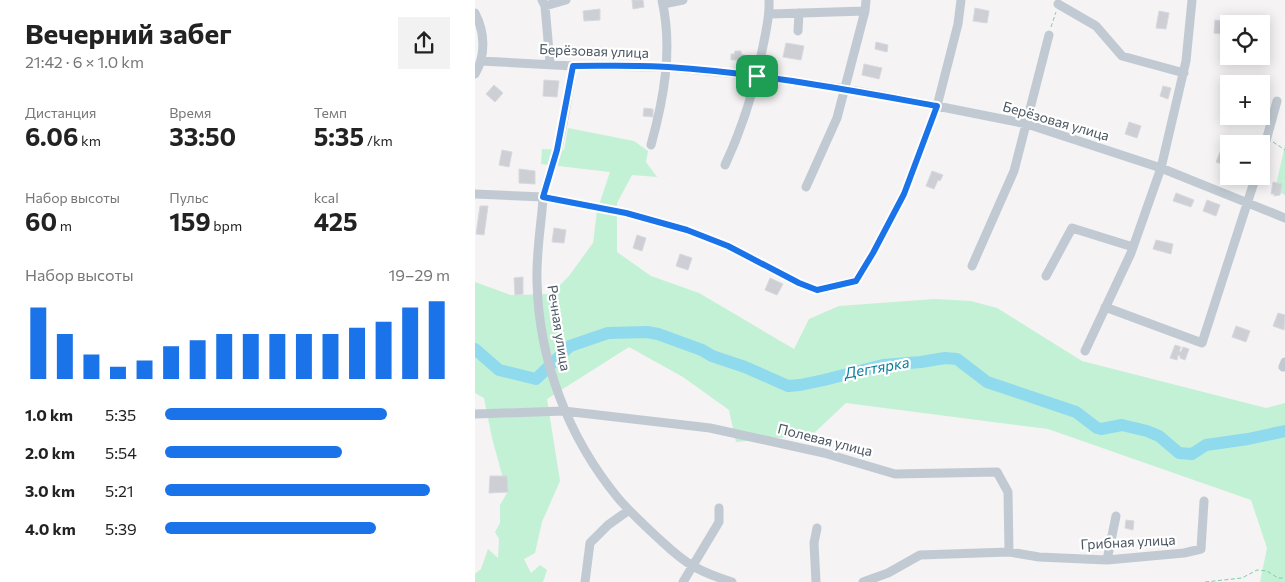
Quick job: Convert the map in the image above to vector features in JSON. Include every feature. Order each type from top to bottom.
[{"type":"street","points":[[550,63],[544,3],[566,0]]},
{"type":"street","points":[[651,145],[661,107],[667,67],[663,2],[683,0]]},
{"type":"street","points":[[725,165],[746,115],[757,76],[770,14],[769,0]]},
{"type":"street","points":[[806,187],[837,118],[865,11],[866,0]]},
{"type":"street","points":[[475,194],[543,197],[626,213],[687,230],[728,246],[799,283],[817,290],[856,281],[904,194],[937,106],[954,40],[961,0]]},
{"type":"street","points":[[1085,351],[1133,247],[1161,168],[1184,73],[1192,0]]},
{"type":"street","points":[[1058,4],[1096,26],[1122,56],[1184,73]]},
{"type":"street","points":[[770,14],[865,11]]},
{"type":"street","points":[[475,13],[482,29],[483,40],[481,61],[475,74]]},
{"type":"street","points":[[798,31],[799,13]]},
{"type":"street","points":[[972,266],[1013,171],[1049,36]]},
{"type":"street","name":"Берёзовая улица","points":[[481,61],[550,63],[573,66],[667,67],[757,76],[845,89],[937,106],[1027,124],[1161,168],[1285,218]]},
{"type":"street","name":"Речная улица","points":[[573,66],[557,150],[543,197],[537,258],[537,284],[544,343],[553,380],[564,411],[576,435],[598,472],[629,510],[669,549],[693,566],[732,582]]},
{"type":"street","points":[[1268,135],[1277,101]]},
{"type":"street","points":[[1105,307],[1202,343],[1254,185]]},
{"type":"street","points":[[1046,276],[1072,228],[1133,247]]},
{"type":"street","points":[[475,414],[564,411]]},
{"type":"street","name":"Полевая улица","points":[[564,411],[711,428],[816,451],[895,474],[997,472],[1008,492],[1009,552]]},
{"type":"street","name":"Грибная улица","points":[[1009,552],[1039,557],[1107,560],[1184,553],[1201,549],[1204,501]]},
{"type":"street","points":[[683,582],[719,522],[719,508]]},
{"type":"street","points":[[585,582],[590,543],[608,525],[629,510]]},
{"type":"street","points":[[1107,560],[1115,516]]},
{"type":"street","points":[[816,582],[814,543],[817,528]]},
{"type":"street","points":[[863,582],[888,573],[920,555],[1009,552]]},
{"type":"path","points":[[1049,36],[1058,4]]},
{"type":"path","points":[[1270,141],[1285,150]]},
{"type":"path","points":[[1205,582],[1242,578],[1257,570],[1267,571],[1278,578],[1285,578]]},
{"type":"green space","points":[[568,128],[634,141],[648,151],[646,162],[657,177],[632,175],[617,203],[617,252],[651,276],[699,293],[794,349],[809,319],[839,306],[935,299],[971,301],[997,308],[1082,361],[1266,408],[1285,403],[1285,582],[1260,582],[1267,548],[1251,500],[1048,429],[846,403],[812,435],[736,442],[729,410],[683,377],[629,347],[547,399],[560,481],[542,522],[535,553],[524,559],[531,573],[540,565],[547,570],[543,582],[475,582],[475,574],[481,569],[488,549],[498,558],[499,539],[495,532],[500,523],[500,505],[507,493],[492,438],[484,398],[475,393],[475,282],[511,295],[551,294],[569,276],[593,243],[597,211],[610,172],[541,164],[542,149],[564,150]]},
{"type":"green space","points":[[1285,145],[1285,195],[1275,190]]},
{"type":"building","points":[[632,0],[643,0],[644,7],[633,9]]},
{"type":"building","points":[[975,8],[989,11],[987,23],[973,21]]},
{"type":"building","points":[[600,9],[600,20],[584,21],[583,11]]},
{"type":"building","points":[[1159,11],[1169,13],[1166,29],[1156,28]]},
{"type":"building","points":[[1215,20],[1220,21],[1220,34],[1214,33]]},
{"type":"building","points":[[876,42],[888,45],[887,52],[875,49]]},
{"type":"building","points":[[786,43],[804,46],[801,60],[783,57]]},
{"type":"building","points":[[735,51],[741,51],[741,54],[745,55],[745,60],[731,60],[731,54],[734,54]]},
{"type":"building","points":[[864,64],[882,68],[879,79],[862,75]]},
{"type":"building","points":[[544,80],[559,81],[557,97],[543,96]]},
{"type":"building","points":[[494,85],[503,93],[495,102],[486,94]]},
{"type":"building","points":[[1163,86],[1171,88],[1168,99],[1160,96]]},
{"type":"building","points":[[644,108],[653,109],[653,117],[643,116]]},
{"type":"building","points":[[1129,122],[1141,126],[1137,138],[1125,134]]},
{"type":"building","points":[[502,150],[512,152],[509,167],[499,165]]},
{"type":"building","points":[[1220,152],[1220,163],[1216,162]]},
{"type":"building","points":[[519,169],[535,171],[535,184],[519,183]]},
{"type":"building","points":[[932,171],[943,175],[940,181],[938,180],[934,189],[926,186]]},
{"type":"building","points":[[1273,182],[1282,184],[1280,195],[1274,196],[1274,194],[1271,194]]},
{"type":"building","points":[[1176,193],[1194,200],[1191,207],[1173,201]]},
{"type":"building","points":[[1207,200],[1220,205],[1216,216],[1203,211]]},
{"type":"building","points":[[480,206],[488,206],[484,235],[476,234]]},
{"type":"building","points":[[554,228],[566,230],[564,243],[552,242]]},
{"type":"building","points":[[637,235],[646,238],[642,251],[633,248]]},
{"type":"building","points":[[1156,240],[1173,244],[1171,254],[1153,249]]},
{"type":"building","points":[[680,254],[692,258],[688,270],[676,266]]},
{"type":"building","points":[[523,277],[523,294],[515,295],[514,278]]},
{"type":"building","points":[[770,278],[783,284],[777,295],[765,290]]},
{"type":"building","points":[[1278,313],[1285,315],[1284,330],[1273,326]]},
{"type":"building","points":[[1236,326],[1250,331],[1246,342],[1232,337]]},
{"type":"building","points":[[1175,345],[1181,347],[1179,351],[1181,352],[1183,347],[1189,349],[1185,360],[1178,355],[1177,360],[1170,358]]},
{"type":"building","points":[[490,476],[507,476],[508,492],[489,493]]},
{"type":"building","points":[[1126,520],[1134,521],[1133,530],[1125,528]]},
{"type":"waterway","name":"Дегтярка","points":[[475,349],[499,370],[536,379],[570,346],[608,333],[647,332],[658,334],[702,350],[712,356],[745,367],[788,386],[824,380],[883,365],[945,358],[957,359],[987,382],[1076,412],[1097,428],[1122,425],[1147,431],[1159,436],[1179,453],[1192,454],[1206,445],[1285,431]]},
{"type":"route","points":[[573,66],[667,67],[757,76],[845,89],[937,106],[904,194],[856,281],[817,290],[799,283],[728,246],[687,230],[626,213],[543,197],[557,150],[573,66]]}]
